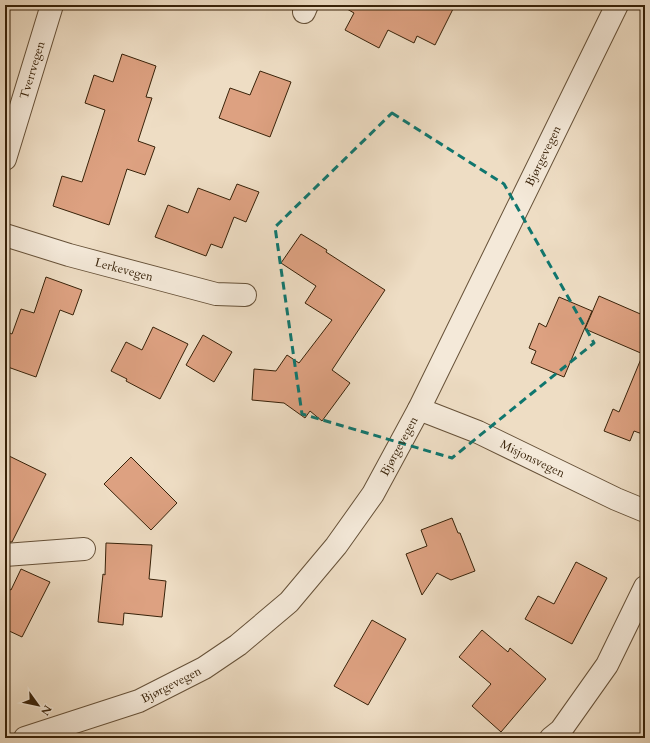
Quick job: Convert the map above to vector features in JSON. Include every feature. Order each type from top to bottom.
[{"type":"street","name":"Tverrvegen","points":[[5,159],[52,5]]},
{"type":"street","name":"Bjørgevegen","points":[[25,738],[138,701],[204,668],[238,645],[289,602],[336,546],[373,494],[419,408],[617,5]]},
{"type":"street","name":"Lerkevegen","points":[[5,235],[69,255],[216,294],[245,295]]},
{"type":"street","name":"Misjonsvegen","points":[[419,408],[478,432],[547,464],[616,499],[645,511]]},
{"type":"street","points":[[5,555],[84,548]]},
{"type":"street","points":[[551,738],[561,730],[607,665],[645,587]]},
{"type":"highlighted area","points":[[392,113],[504,184],[594,343],[452,458],[302,414],[275,227]]},
{"type":"building","points":[[340,5],[455,5],[435,45],[417,36],[414,43],[388,30],[379,48],[345,30],[354,13]]},
{"type":"building","points":[[122,54],[156,66],[146,97],[152,98],[138,141],[155,147],[145,175],[127,169],[109,225],[53,206],[62,176],[82,182],[105,110],[85,103],[94,75],[113,82]]},
{"type":"building","points":[[260,71],[291,82],[270,137],[219,118],[230,88],[250,95]]},
{"type":"building","points":[[237,184],[259,192],[246,222],[234,217],[222,248],[211,244],[206,256],[155,237],[168,205],[188,213],[198,188],[230,200]]},
{"type":"building","points":[[301,234],[385,290],[332,370],[350,383],[322,421],[310,411],[305,418],[284,403],[252,400],[254,369],[276,371],[287,355],[299,363],[332,320],[305,303],[316,286],[281,263]]},
{"type":"building","points":[[46,277],[82,290],[73,315],[60,310],[36,377],[5,366],[5,331],[12,334],[21,309],[34,313]]},
{"type":"building","points":[[599,296],[645,316],[645,435],[634,431],[630,441],[604,431],[613,409],[619,412],[643,354],[585,329]]},
{"type":"building","points":[[559,297],[592,311],[564,377],[531,363],[536,351],[529,348],[539,323],[546,327]]},
{"type":"building","points":[[153,327],[188,344],[160,399],[126,381],[127,379],[111,371],[126,342],[142,350]]},
{"type":"building","points":[[203,335],[232,352],[214,382],[186,365]]},
{"type":"building","points":[[5,454],[46,474],[12,542],[5,542]]},
{"type":"building","points":[[131,457],[177,503],[151,530],[104,484]]},
{"type":"building","points":[[452,518],[458,533],[460,533],[475,571],[451,580],[437,573],[422,595],[406,554],[427,546],[421,530]]},
{"type":"building","points":[[106,543],[152,545],[149,579],[166,581],[162,617],[124,613],[123,625],[98,622],[103,574],[105,575]]},
{"type":"building","points":[[576,562],[607,578],[572,644],[525,619],[538,596],[554,604]]},
{"type":"building","points":[[21,569],[50,582],[22,637],[5,629],[5,587],[11,590]]},
{"type":"building","points":[[372,620],[406,639],[368,705],[334,686]]},
{"type":"building","points":[[482,630],[508,652],[510,648],[546,679],[501,732],[472,706],[491,684],[459,657]]}]
